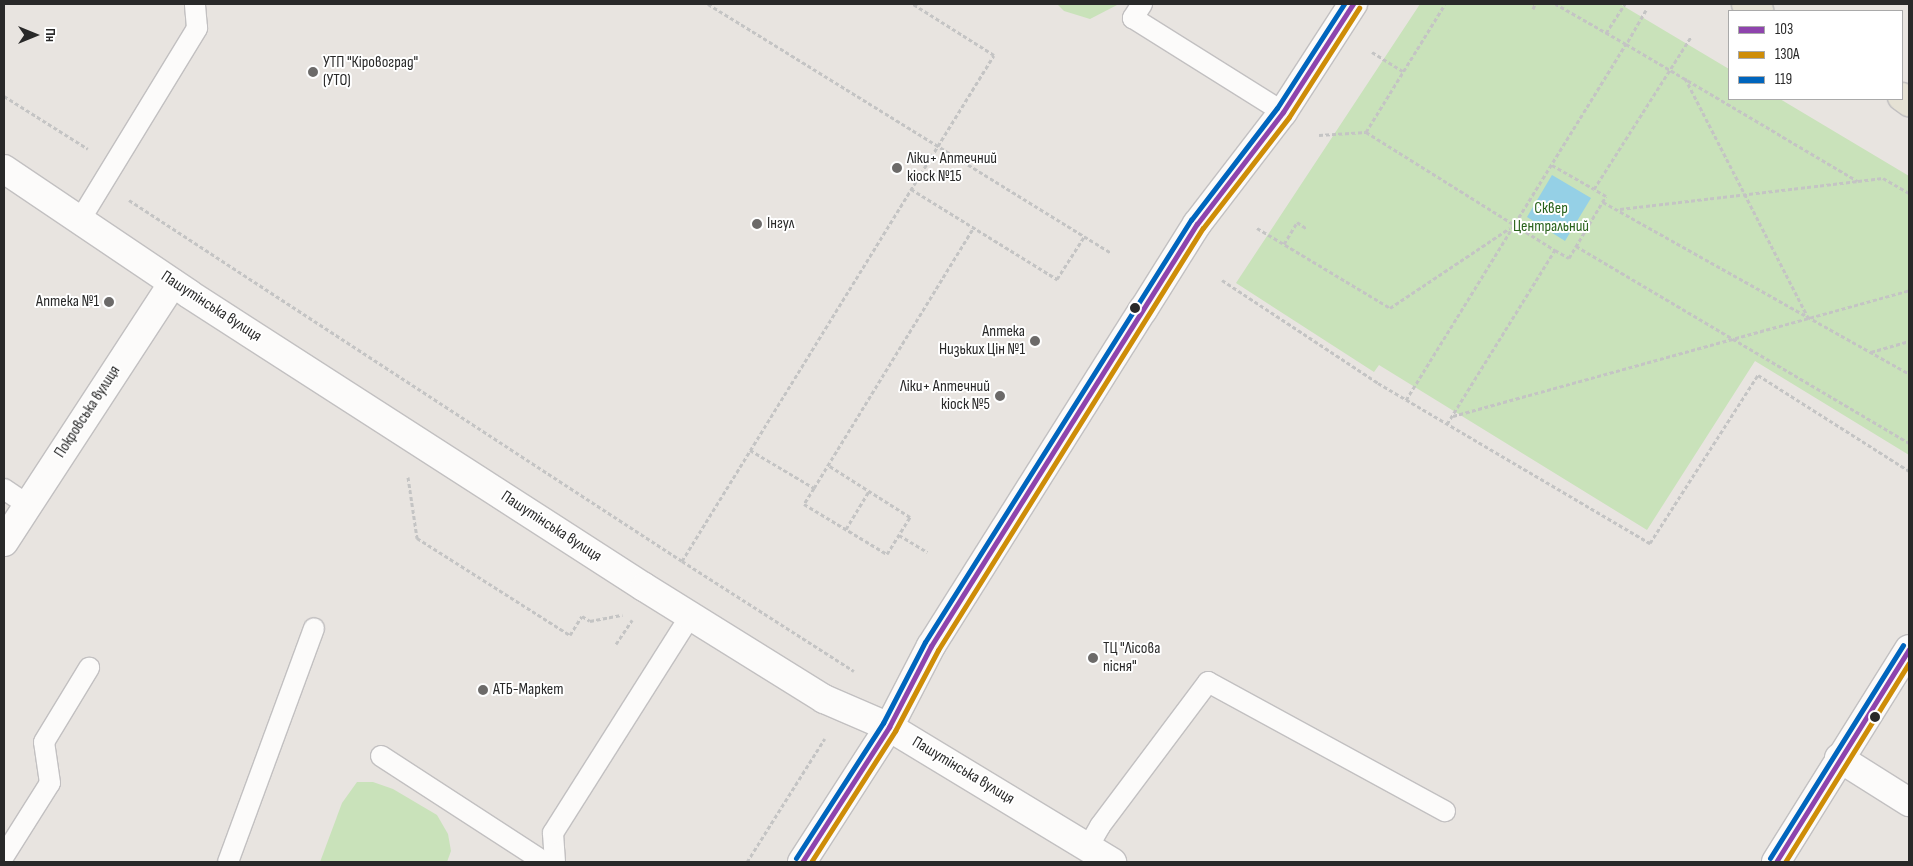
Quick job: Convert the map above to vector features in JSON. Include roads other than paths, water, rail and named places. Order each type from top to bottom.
[{"type":"main road","points":[[1746,4],[1757,10]]},
{"type":"street","points":[[802,862],[889,727],[931,646],[1142,310],[1198,224],[1283,112],[1352,4]]},
{"type":"street","name":"Пашутінська вулиця","points":[[4,169],[173,283],[690,616],[838,707],[889,727],[1112,862]]},
{"type":"street","name":"Покровська вулиця","points":[[4,542],[173,283]]},
{"type":"street","points":[[1776,862],[1909,649]]},
{"type":"street","points":[[1840,758],[1909,802]]},
{"type":"lane","points":[[80,220],[197,28],[195,4]]},
{"type":"lane","points":[[1142,4],[1133,18],[1283,112]]},
{"type":"lane","points":[[4,489],[28,505]]},
{"type":"lane","points":[[555,862],[554,833],[690,616]]},
{"type":"lane","points":[[228,862],[314,628]]},
{"type":"lane","points":[[4,856],[50,783],[44,742],[89,668]]},
{"type":"lane","points":[[1088,847],[1100,826],[1208,682],[1445,810]]},
{"type":"lane","points":[[381,756],[544,862]]},
{"type":"water","points":[[1552,175],[1591,198],[1565,241],[1527,217]]},
{"type":"place","name":"УТП \"Кіровоград\" (УТО)","points":[[313,72]]},
{"type":"place","name":"Ліки+ Аптечний кіоск №15","points":[[897,168]]},
{"type":"place","name":"Інгул","points":[[757,224]]},
{"type":"place","name":"Аптека №1","points":[[109,302]]},
{"type":"place","name":"Аптека Низьких Цін №1","points":[[1035,341]]},
{"type":"place","name":"Ліки+ Аптечний кіоск №5","points":[[1000,396]]},
{"type":"place","name":"ТЦ \"Лісова пісня\"","points":[[1093,658]]},
{"type":"place","name":"АТБ-Маркет","points":[[483,690]]},
{"type":"park label","name":"Сквер Центральний","points":[[1551,218]]}]
